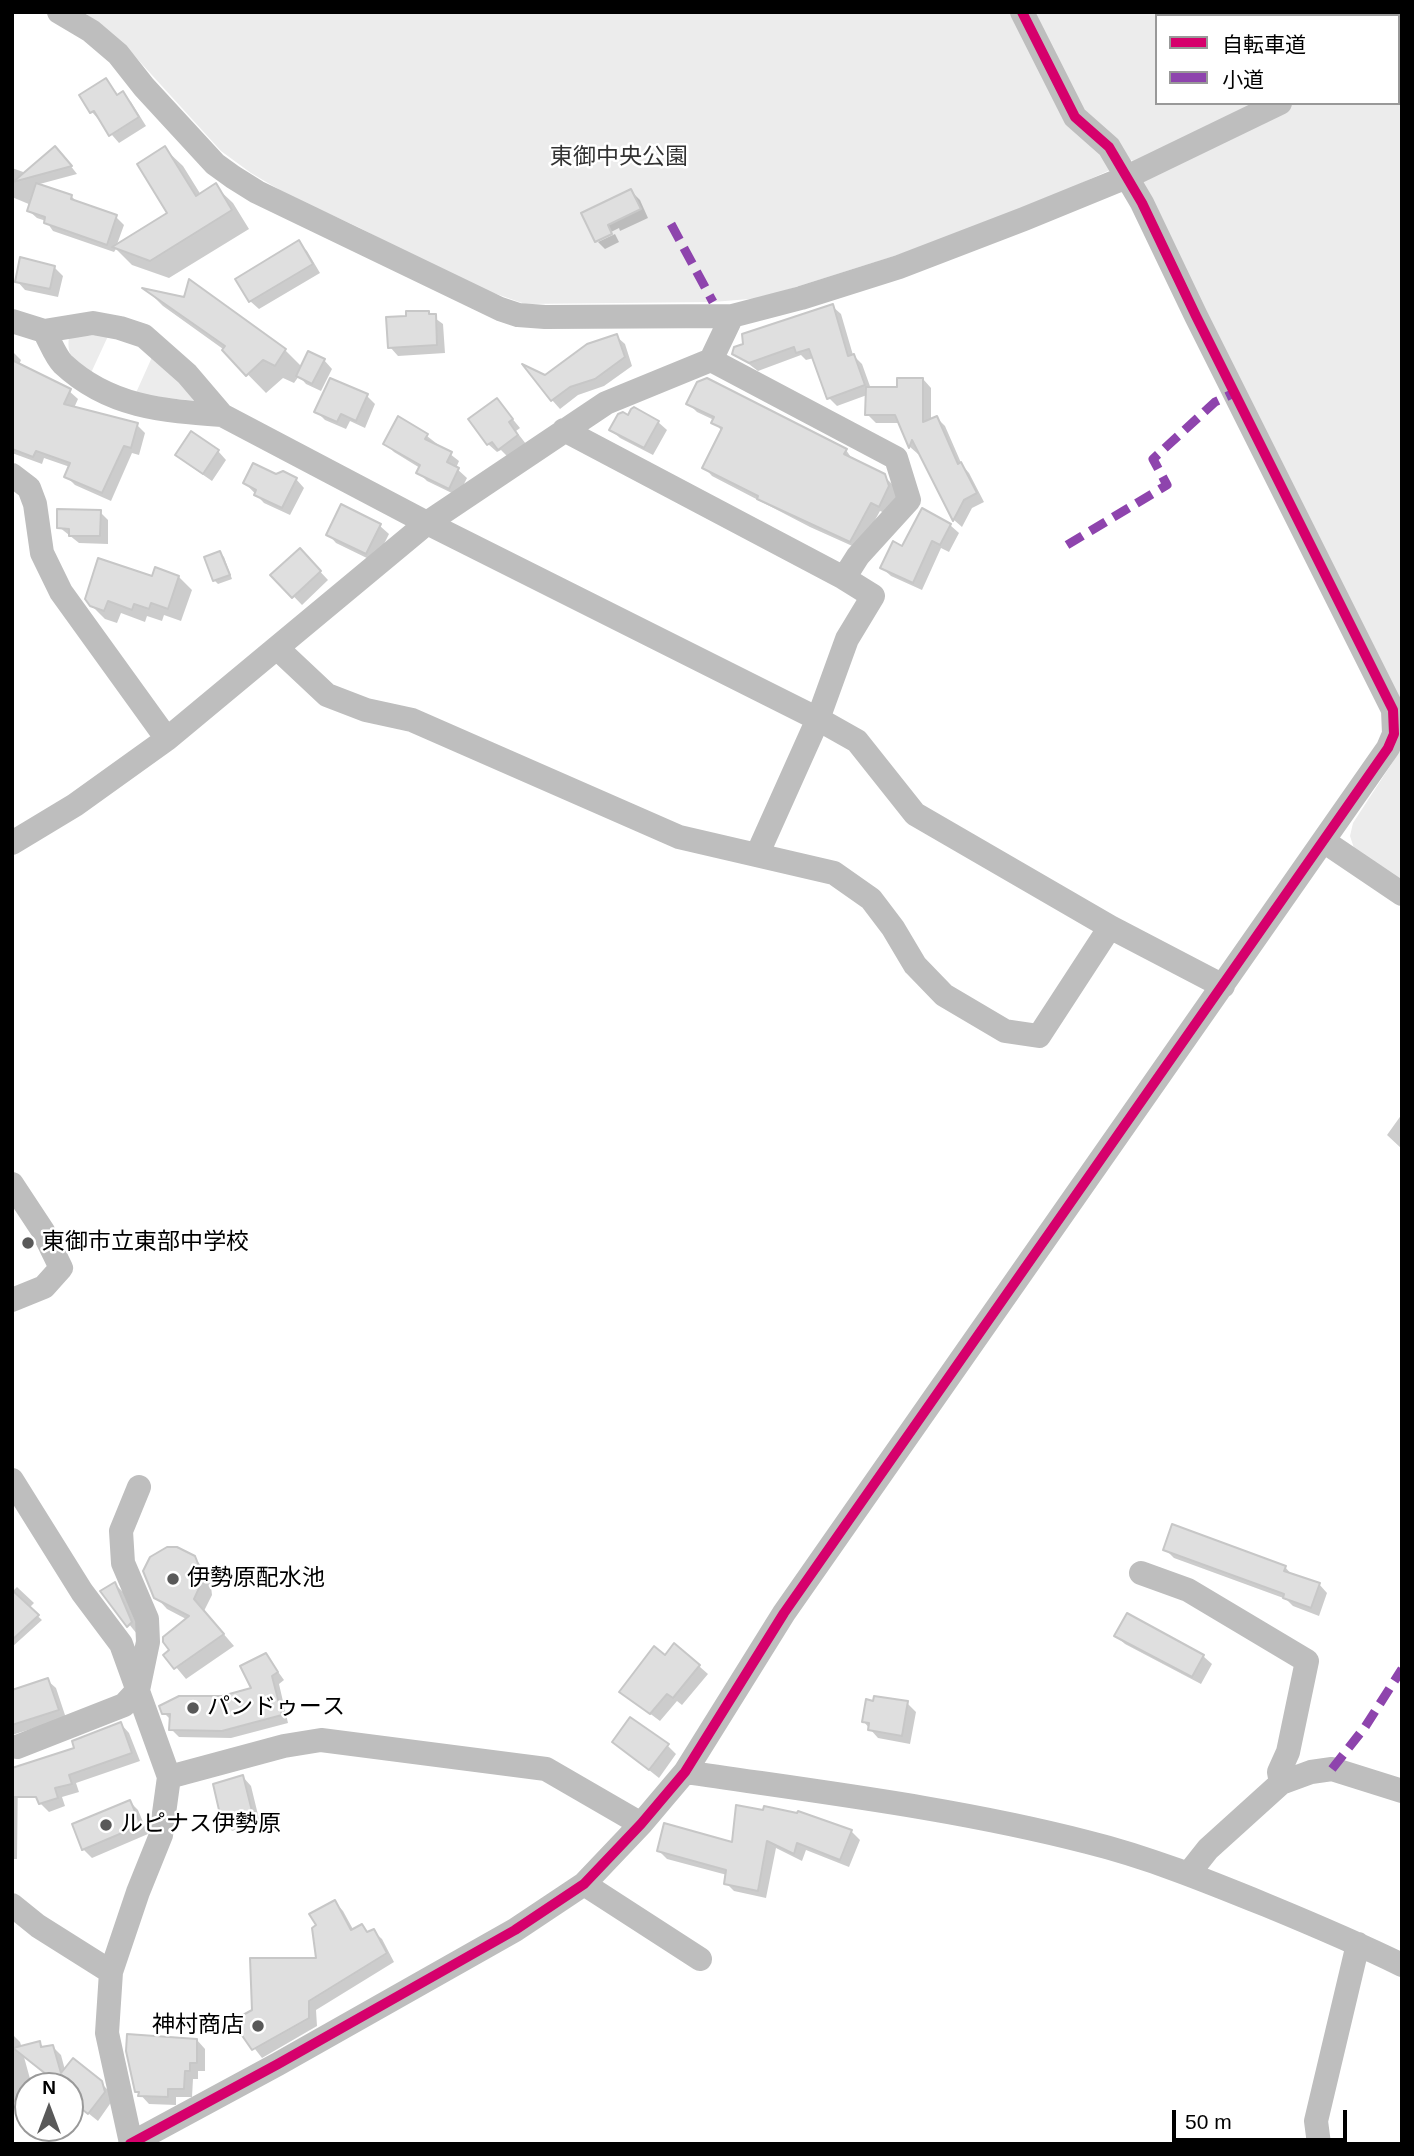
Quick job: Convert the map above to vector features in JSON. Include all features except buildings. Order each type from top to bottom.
[{"type":"street","points":[[59,12],[90,31],[118,54],[144,87],[215,164],[233,177],[280,203],[500,309],[519,315],[545,317],[732,316],[801,298],[898,267],[1128,177],[1276,105]]},
{"type":"street","points":[[12,1480],[82,1592],[121,1644],[169,1777],[161,1835],[111,1972],[107,2033],[131,2143],[278,2064],[515,1930],[584,1884],[641,1824],[685,1772],[784,1613],[1325,842],[1388,748],[1394,734],[1393,710],[1128,177],[1109,147],[1074,117],[1022,12]]},
{"type":"street","points":[[12,843],[75,805],[167,739],[427,523],[606,403],[711,360],[732,316]]},
{"type":"street","points":[[12,321],[44,331],[93,323],[144,336],[187,374],[222,415],[427,523],[857,741],[915,814],[1110,927],[1223,986]]},
{"type":"street","points":[[44,331],[62,363],[109,397],[153,408],[222,415]]},
{"type":"street","points":[[711,360],[896,458],[909,500],[858,556],[844,578]]},
{"type":"street","points":[[564,429],[873,596],[847,639],[818,719],[757,855]]},
{"type":"street","points":[[12,475],[29,488],[35,504],[42,553],[61,593],[167,739]]},
{"type":"street","points":[[278,649],[327,695],[366,710],[412,720],[679,837],[834,873],[871,899],[893,928],[915,965],[944,995],[1005,1031],[1040,1036],[1110,927]]},
{"type":"street","points":[[1325,842],[1402,894]]},
{"type":"street","points":[[12,1184],[43,1231],[61,1268],[44,1287],[12,1300]]},
{"type":"street","points":[[17,1747],[124,1705],[138,1690],[148,1642],[147,1619],[123,1563],[121,1531],[139,1487]]},
{"type":"street","points":[[1141,1573],[1188,1590],[1307,1661],[1288,1752],[1279,1772],[1281,1783]]},
{"type":"street","points":[[169,1777],[284,1746],[321,1740],[546,1769],[641,1824]]},
{"type":"street","points":[[1189,1873],[1208,1849],[1281,1783],[1311,1772],[1332,1769],[1402,1791]]},
{"type":"street","points":[[685,1772],[880,1800],[1088,1842],[1189,1873],[1402,1965]]},
{"type":"street","points":[[584,1884],[700,1959]]},
{"type":"street","points":[[12,1905],[38,1926],[111,1972]]},
{"type":"street","points":[[1319,2144],[1316,2121],[1358,1944]]},
{"type":"green space","name":"東御中央公園","points":[[84,12],[1402,12],[1402,881],[1354,848],[1350,836],[1353,823],[1394,760],[1385,676],[1132,160],[1040,202],[926,246],[761,298],[713,302],[525,304],[465,283],[358,227],[290,196],[221,151],[131,52]]},
{"type":"green space","points":[[109,334],[90,375],[71,355],[69,337]]},
{"type":"green space","points":[[153,355],[197,401],[135,395]]},
{"type":"marked path","points":[[671,224],[713,302]]},
{"type":"marked path","points":[[1067,545],[1167,485],[1153,459],[1215,402],[1234,393]]},
{"type":"marked path","points":[[1332,1769],[1365,1727],[1402,1669]]},
{"type":"cycle path","points":[[130,2144],[515,1930],[584,1884],[641,1824],[685,1772],[784,1613],[1388,748],[1394,734],[1393,710],[1142,203],[1109,147],[1075,117],[1022,12]]},
{"type":"place","name":"東御市立東部中学校","points":[[28,1243]]},
{"type":"place","name":"伊勢原配水池","points":[[173,1579]]},
{"type":"place","name":"パンドゥース","points":[[193,1708]]},
{"type":"place","name":"ルピナス伊勢原","points":[[106,1825]]},
{"type":"place","name":"神村商店","points":[[258,2026]]}]
